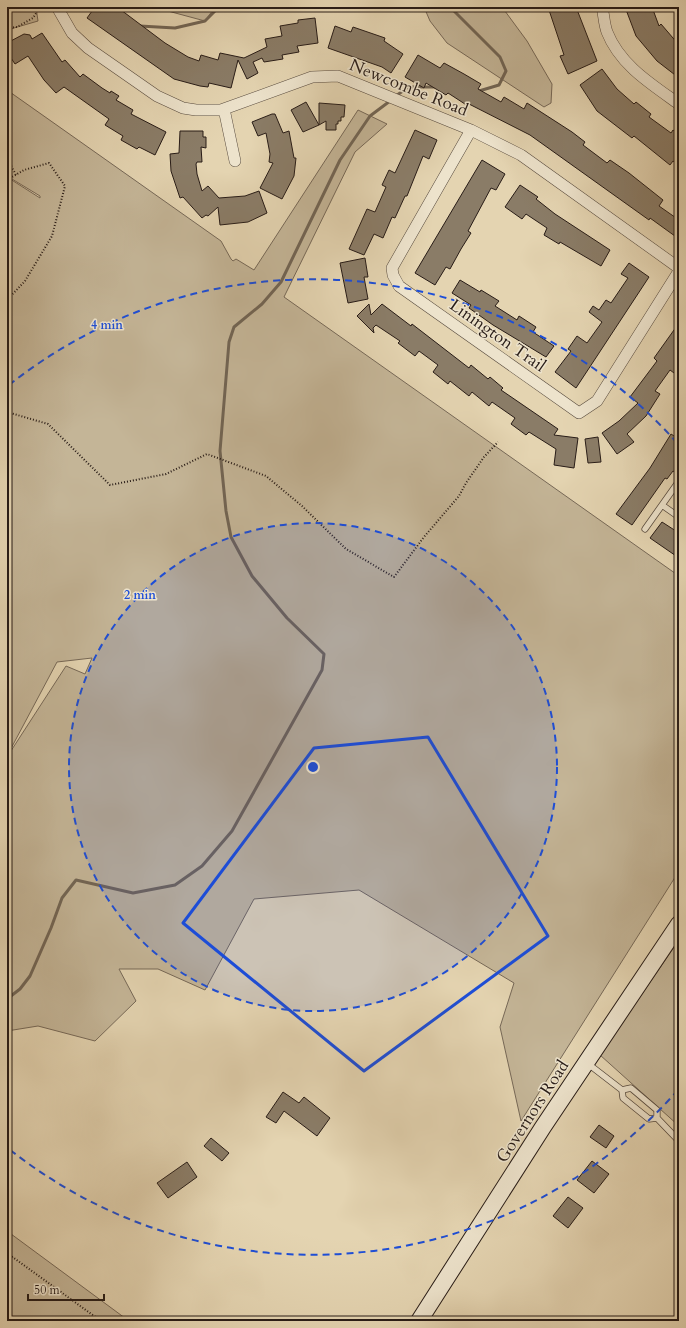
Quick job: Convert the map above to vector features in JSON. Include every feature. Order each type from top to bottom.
[{"type":"main road","name":"Governors Road","points":[[419,1321],[586,1063],[679,924]]},
{"type":"street","name":"Newcombe Road","points":[[57,7],[65,24],[80,41],[157,96],[183,108],[209,111],[224,109],[312,77],[338,76],[471,130],[521,155],[679,270]]},
{"type":"street","points":[[602,7],[607,32],[622,58],[641,77],[679,104]]},
{"type":"street","points":[[224,109],[235,161]]},
{"type":"street","name":"Linington Trail","points":[[471,130],[392,268],[393,275],[400,286],[579,413],[596,401],[679,270]]},
{"type":"lane","points":[[645,529],[679,481]]},
{"type":"lane","points":[[662,505],[679,517]]},
{"type":"lane","points":[[586,1063],[622,1090],[623,1098],[627,1102],[649,1119],[657,1118]]},
{"type":"lane","points":[[622,1090],[631,1088],[657,1110],[657,1118],[679,1141]]},
{"type":"path","points":[[7,28],[17,27],[33,18],[40,7]]},
{"type":"path","points":[[7,158],[16,175]]},
{"type":"path","points":[[7,180],[24,170],[49,163],[65,186],[52,236],[25,281],[7,300]]},
{"type":"path","points":[[7,412],[48,424],[110,485],[166,474],[207,454],[266,476],[302,506],[346,549],[394,577],[424,537],[460,496],[466,483],[484,456],[498,442]]},
{"type":"path","points":[[7,1253],[101,1321]]},
{"type":"path","points":[[7,1260],[13,1257]]},
{"type":"highlighted area","points":[[428,737],[548,936],[364,1071],[183,923],[314,748]]},
{"type":"shaded area","points":[[7,7],[36,7],[38,21],[7,30]]},
{"type":"shaded area","points":[[153,7],[215,7],[205,21]]},
{"type":"shaded area","points":[[424,7],[502,7],[527,41],[552,84],[551,103],[544,107],[447,43],[430,21]]},
{"type":"shaded area","points":[[7,90],[221,241],[233,261],[236,259],[254,270],[358,110],[387,124],[355,152],[284,297],[679,576],[679,871],[521,1121],[500,1027],[514,983],[359,890],[254,899],[205,990],[158,969],[119,969],[136,1001],[95,1041],[38,1026],[7,1031],[7,757],[66,666],[85,674],[92,658],[57,662],[7,756],[7,177],[40,198],[40,196],[7,176]]},
{"type":"shaded area","points":[[679,940],[679,1126],[600,1055]]},
{"type":"shaded area","points":[[7,1231],[129,1321],[7,1321]]},
{"type":"building","points":[[95,7],[117,7],[165,43],[188,57],[199,61],[201,55],[218,60],[220,53],[244,58],[267,47],[265,39],[282,36],[280,26],[298,23],[298,20],[315,18],[318,43],[297,46],[299,52],[282,55],[283,59],[264,62],[262,58],[253,62],[258,73],[247,79],[238,60],[231,88],[209,83],[208,87],[200,86],[174,79],[87,18]]},
{"type":"building","points":[[548,7],[576,7],[597,61],[568,74],[560,56],[564,55]]},
{"type":"building","points":[[625,7],[652,7],[659,26],[661,24],[679,45],[679,78],[657,61],[636,36]]},
{"type":"building","points":[[335,26],[351,32],[353,27],[385,38],[384,41],[403,54],[391,73],[382,67],[328,48]]},
{"type":"building","points":[[42,33],[62,62],[65,60],[80,77],[83,74],[110,93],[111,91],[119,96],[116,100],[133,110],[131,114],[166,132],[155,155],[139,147],[137,149],[121,140],[123,136],[105,125],[109,119],[64,87],[56,93],[44,80],[28,56],[15,64],[11,58],[7,60],[7,43],[24,34],[30,35],[32,39]]},
{"type":"building","points":[[418,55],[440,68],[444,63],[464,74],[481,84],[478,89],[501,102],[504,97],[524,109],[527,103],[572,132],[585,142],[583,145],[607,163],[610,160],[663,200],[659,206],[679,220],[679,239],[650,218],[649,220],[530,135],[469,104],[468,106],[448,93],[446,95],[426,83],[424,88],[405,77]]},
{"type":"building","points":[[602,69],[617,89],[634,104],[636,102],[651,114],[649,117],[671,133],[673,130],[679,134],[679,166],[673,161],[670,165],[634,136],[632,138],[597,111],[580,85]]},
{"type":"building","points":[[306,102],[319,125],[303,132],[291,110]]},
{"type":"building","points":[[319,103],[345,105],[344,117],[341,117],[341,121],[338,121],[338,124],[336,124],[336,130],[326,130],[326,121],[319,125]]},
{"type":"building","points":[[275,114],[283,133],[289,131],[294,158],[296,158],[294,176],[282,199],[260,188],[273,163],[269,162],[270,154],[266,133],[258,136],[252,122]]},
{"type":"building","points":[[415,130],[437,140],[429,159],[423,156],[407,196],[405,196],[395,218],[392,217],[383,238],[374,234],[364,255],[349,249],[367,209],[375,212],[386,187],[382,185],[389,170],[395,173]]},
{"type":"building","points":[[180,131],[203,131],[203,137],[206,137],[206,148],[201,147],[202,162],[197,162],[196,164],[202,191],[208,186],[219,198],[245,196],[259,191],[267,213],[248,222],[220,225],[218,207],[208,216],[206,215],[202,218],[183,197],[180,198],[171,171],[170,154],[179,153]]},
{"type":"building","points":[[482,160],[505,174],[496,190],[491,188],[468,231],[471,233],[450,269],[446,267],[435,285],[415,273]]},
{"type":"building","points":[[520,185],[538,197],[536,199],[555,214],[610,250],[601,266],[560,242],[559,244],[544,235],[547,228],[526,214],[522,219],[505,207]]},
{"type":"building","points":[[365,258],[368,277],[364,277],[368,299],[348,303],[340,263]]},
{"type":"building","points":[[629,263],[649,277],[576,388],[555,372],[571,351],[568,349],[577,336],[587,343],[602,322],[589,312],[593,306],[599,310],[606,300],[611,303],[628,278],[621,274]]},
{"type":"building","points":[[460,280],[499,301],[495,306],[517,320],[519,316],[536,327],[533,332],[554,346],[546,357],[493,325],[469,308],[471,305],[452,293]]},
{"type":"building","points":[[369,304],[371,315],[382,304],[411,326],[412,324],[469,368],[471,365],[488,379],[490,377],[503,388],[501,390],[558,429],[554,435],[578,438],[574,468],[554,465],[556,449],[529,432],[526,435],[511,424],[515,418],[492,402],[489,406],[472,392],[469,396],[450,381],[448,384],[433,372],[438,365],[419,351],[415,356],[398,343],[400,341],[376,325],[373,328],[374,333],[357,316]]},
{"type":"building","points":[[679,323],[679,365],[674,373],[670,370],[655,391],[660,394],[646,416],[627,434],[634,442],[617,454],[602,433],[619,421],[638,403],[630,397],[657,361],[654,358]]},
{"type":"building","points":[[671,434],[679,439],[679,459],[676,463],[679,466],[679,475],[673,471],[667,479],[665,478],[632,525],[616,514],[650,468]]},
{"type":"building","points":[[598,437],[601,462],[588,463],[585,439]]},
{"type":"building","points":[[662,522],[679,533],[679,558],[650,538]]},
{"type":"building","points":[[283,1092],[299,1103],[304,1097],[330,1118],[317,1136],[284,1111],[276,1123],[266,1117]]},
{"type":"building","points":[[599,1125],[614,1136],[606,1148],[590,1137]]},
{"type":"building","points":[[211,1138],[229,1153],[222,1161],[204,1146]]},
{"type":"building","points":[[592,1161],[609,1174],[594,1193],[577,1180]]},
{"type":"building","points":[[187,1162],[197,1177],[168,1198],[157,1183]]},
{"type":"building","points":[[568,1197],[583,1208],[568,1228],[553,1216]]},
{"type":"waterway","points":[[140,26],[175,28],[205,21],[219,7]]},
{"type":"waterway","points":[[450,7],[500,57],[506,71],[499,85],[479,91]]},
{"type":"waterway","points":[[396,96],[408,87],[436,87]]},
{"type":"waterway","points":[[7,999],[20,989],[30,976],[51,928],[62,898],[76,880],[133,893],[175,885],[202,866],[232,831],[322,670],[324,654],[287,618],[252,576],[231,537],[226,511],[220,451],[229,342],[234,327],[262,304],[281,282],[340,160],[370,116],[390,101]]}]
